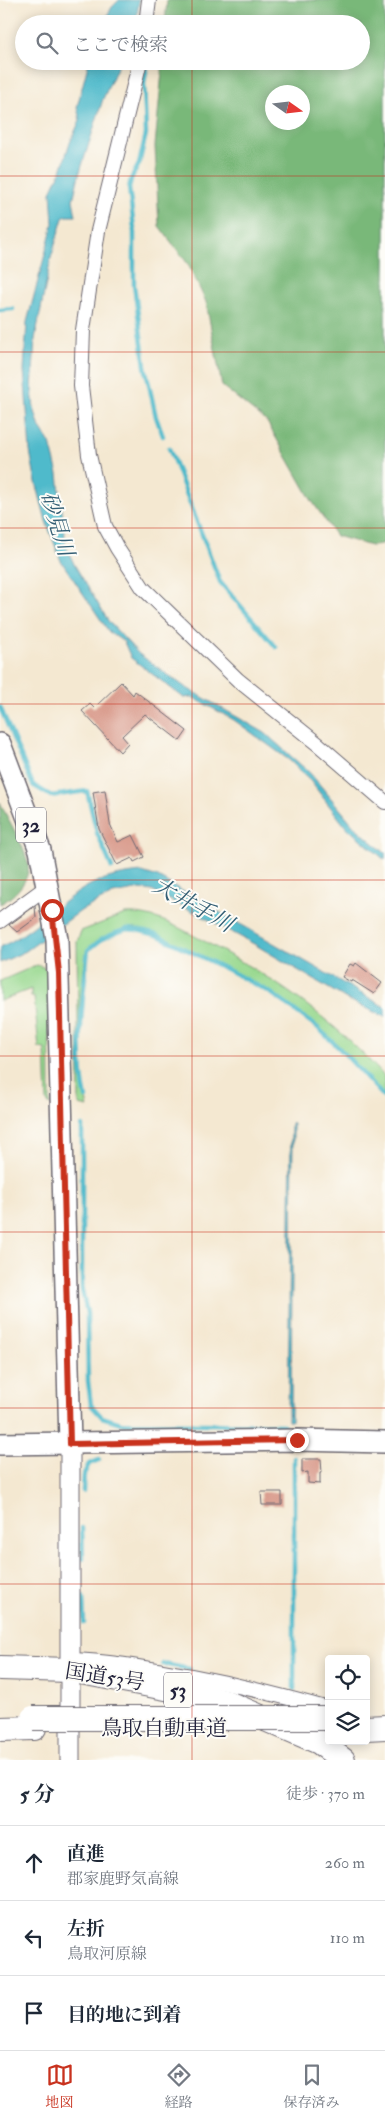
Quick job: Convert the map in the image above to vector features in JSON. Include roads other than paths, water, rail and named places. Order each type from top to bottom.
[{"type":"highway","name":"国道53号","points":[[0,1668],[70,1665],[228,1703],[319,1742],[343,1760]]},
{"type":"highway","name":"鳥取自動車道","points":[[0,1729],[34,1723],[325,1718]]},
{"type":"highway","points":[[370,1718],[385,1718]]},
{"type":"highway","name":"鳥取自動車道","points":[[0,1719],[34,1723],[325,1728]]},
{"type":"highway","points":[[370,1728],[385,1729]]},
{"type":"main road","name":"32","points":[[0,744],[40,850],[57,939],[70,1444]]},
{"type":"main road","points":[[0,1444],[297,1440],[385,1442]]},
{"type":"street","points":[[147,15],[149,0]]},
{"type":"street","points":[[138,70],[98,231],[83,330],[82,386],[89,455],[106,526],[117,548],[149,595],[238,680],[319,744],[385,802]]},
{"type":"street","points":[[0,921],[48,886]]},
{"type":"street","points":[[70,1444],[70,1760]]},
{"type":"street","points":[[70,1665],[112,1662],[265,1691],[325,1708]]},
{"type":"street","points":[[370,1725],[385,1729]]},
{"type":"water","points":[[119,0],[139,0],[137,15],[108,15]]},
{"type":"water","name":"砂見川","points":[[87,70],[116,70],[103,99],[79,175],[73,200],[76,216],[66,216],[63,218],[51,258],[35,339],[32,390],[34,408],[40,428],[50,443],[58,474],[66,546],[74,564],[109,622],[139,654],[185,687],[265,733],[310,773],[355,827],[385,853],[385,860],[345,826],[308,778],[289,760],[234,720],[192,697],[184,698],[131,658],[124,642],[109,632],[61,561],[46,521],[35,478],[30,451],[24,370],[27,322],[53,224],[51,192],[80,120],[77,107]]},
{"type":"water","name":"大井手川","points":[[142,872],[158,877],[385,1007],[385,1017],[350,1001],[254,944],[194,912],[152,891],[141,889],[113,894],[82,910],[26,951],[0,963],[0,947],[22,935],[72,896],[97,882],[111,877]]},
{"type":"water","points":[[291,1123],[293,1124],[291,1421],[288,1421]]},
{"type":"waterway","points":[[146,70],[144,83],[146,134],[139,164],[131,179],[129,188],[134,228],[134,285],[145,366],[156,417],[163,436]]},
{"type":"waterway","points":[[0,310],[13,309]]},
{"type":"waterway","points":[[169,448],[220,582],[276,647]]},
{"type":"waterway","points":[[0,707],[33,785],[51,796],[87,791],[97,833],[112,868]]},
{"type":"waterway","points":[[86,1098],[80,1044],[88,950],[102,939],[127,929],[157,935],[271,993],[317,1027],[385,1098]]},
{"type":"waterway","points":[[82,1126],[82,1290],[87,1313],[88,1381],[91,1405],[102,1417],[121,1423],[284,1425]]},
{"type":"waterway","points":[[294,1458],[294,1689]]},
{"type":"waterway","points":[[83,1491],[84,1474],[89,1464],[99,1460]]},
{"type":"waterway","points":[[82,1528],[83,1559]]},
{"type":"waterway","points":[[83,1597],[84,1623]]},
{"type":"waterway","points":[[163,1664],[190,1669]]}]
